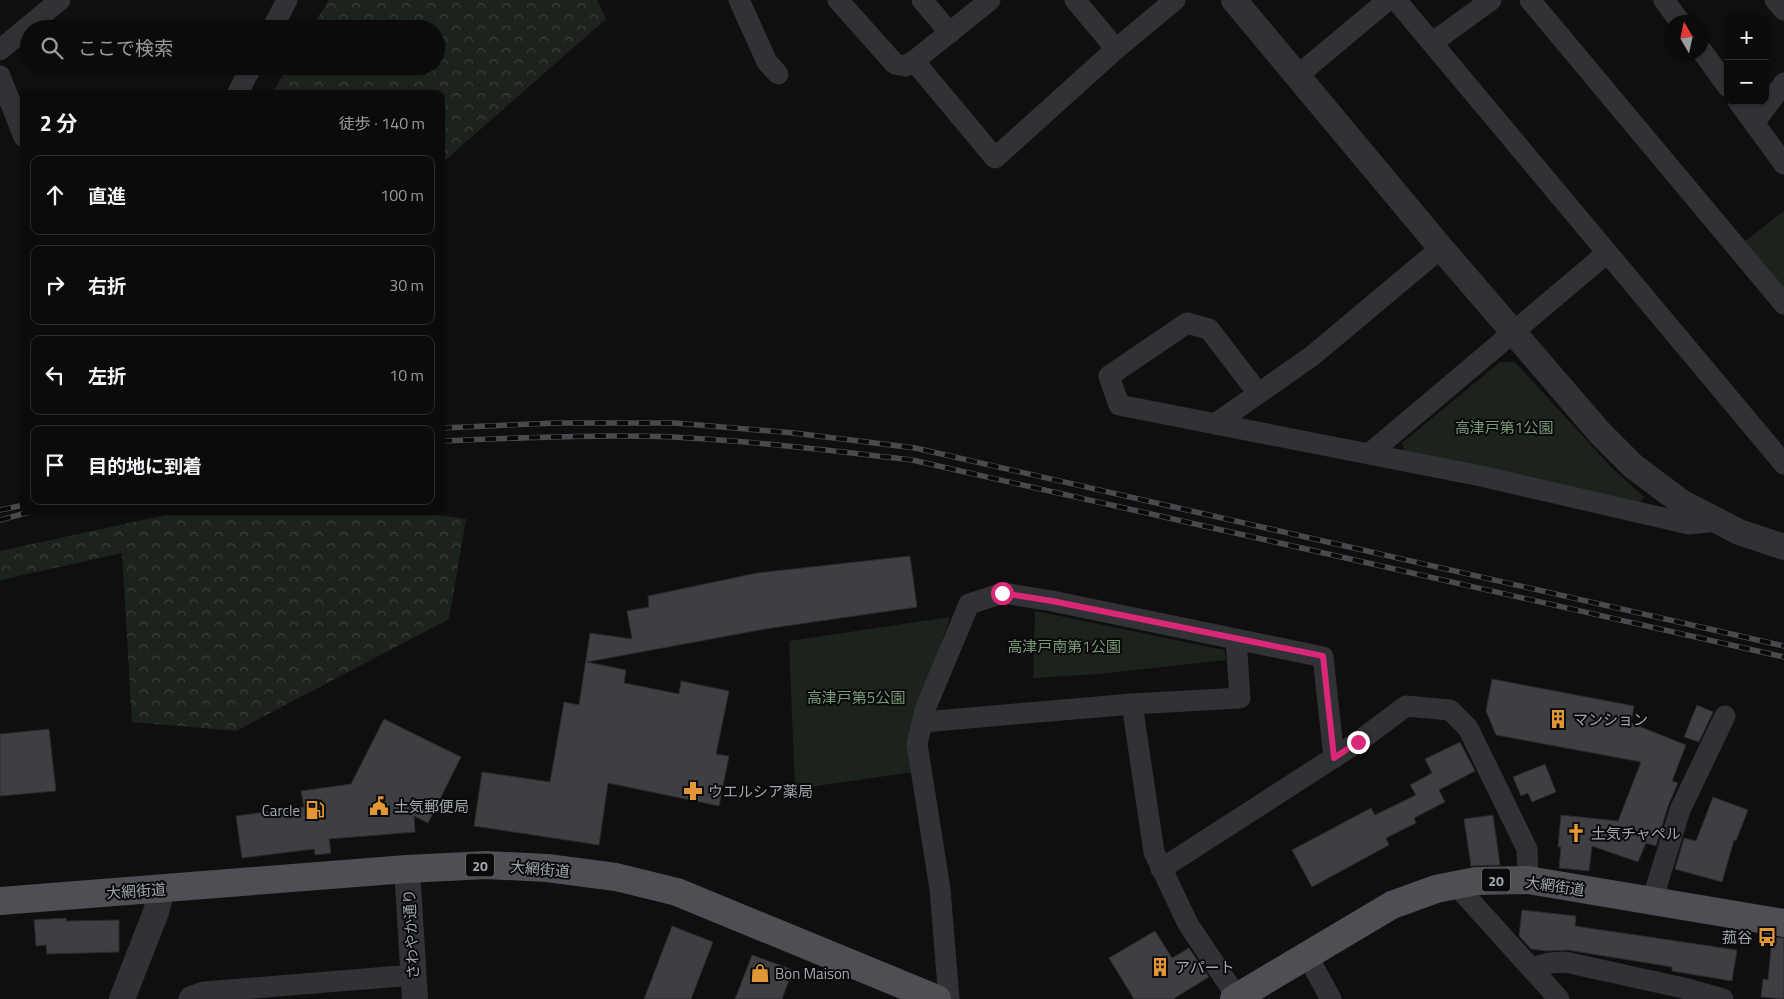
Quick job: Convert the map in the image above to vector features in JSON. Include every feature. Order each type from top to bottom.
[{"type":"main road","name":"大網街道","points":[[0,901],[407,869],[486,865],[547,868],[616,877],[677,892],[937,999]]},
{"type":"main road","name":"大網街道","points":[[1235,998],[1392,905],[1436,889],[1476,881],[1528,880],[1784,923]]},
{"type":"street","points":[[36,20],[60,0]]},
{"type":"street","points":[[277,20],[287,0]]},
{"type":"street","points":[[739,0],[767,62],[778,74]]},
{"type":"street","points":[[838,0],[895,64],[905,66],[914,61],[990,0]]},
{"type":"street","points":[[922,0],[950,33]]},
{"type":"street","points":[[1075,0],[1116,49]]},
{"type":"street","points":[[914,61],[994,158],[1116,49],[1175,0]]},
{"type":"street","points":[[1234,0],[1441,248],[1600,433],[1634,466],[1681,502],[1739,532],[1784,547]]},
{"type":"street","points":[[1297,76],[1388,0]]},
{"type":"street","points":[[1396,0],[1784,464]]},
{"type":"street","points":[[1432,44],[1491,0]]},
{"type":"street","points":[[1530,0],[1784,304]]},
{"type":"street","points":[[1664,0],[1675,15]]},
{"type":"street","points":[[1775,0],[1784,10]]},
{"type":"street","points":[[0,50],[20,33]]},
{"type":"street","points":[[1708,60],[1724,82]]},
{"type":"street","points":[[239,90],[247,75]]},
{"type":"street","points":[[0,76],[16,100],[20,118]]},
{"type":"street","points":[[1754,123],[1784,84]]},
{"type":"street","points":[[1741,105],[1784,164]]},
{"type":"street","points":[[1215,424],[1312,356],[1441,248]]},
{"type":"street","points":[[1369,454],[1512,331],[1607,253]]},
{"type":"street","points":[[1258,394],[1209,329],[1187,323],[1109,376],[1119,405],[1481,476],[1689,524],[1718,521]]},
{"type":"street","points":[[949,999],[940,889],[917,744],[926,707],[969,604],[1002,593],[1052,601],[1323,656],[1334,758]]},
{"type":"street","points":[[922,722],[1132,704],[1240,698],[1236,638]]},
{"type":"street","points":[[1132,704],[1154,852],[1188,924],[1235,998]]},
{"type":"street","points":[[1161,869],[1334,758],[1406,706],[1450,710],[1468,728],[1527,849],[1528,880]]},
{"type":"street","points":[[1652,901],[1680,810],[1725,716]]},
{"type":"street","name":"さわやか通り","points":[[407,869],[414,987]]},
{"type":"street","points":[[1456,885],[1559,999]]},
{"type":"street","points":[[122,999],[156,912],[162,889]]},
{"type":"street","points":[[1307,955],[1331,999]]},
{"type":"street","points":[[1531,968],[1550,963],[1566,962],[1688,989],[1723,999]]},
{"type":"street","points":[[189,999],[204,992],[292,992],[414,987]]},
{"type":"green space","points":[[329,0],[597,0],[606,19],[445,160],[445,90],[274,90],[283,75],[445,75],[445,20],[317,20]]},
{"type":"green space","points":[[1784,211],[1784,295],[1744,242]]},
{"type":"green space","name":"高津戸第1公園","points":[[1500,362],[1515,362],[1611,467],[1644,497],[1634,510],[1407,459],[1402,443]]},
{"type":"green space","points":[[166,515],[438,515],[466,519],[449,619],[236,731],[132,722],[122,553],[0,580],[0,551]]},
{"type":"green space","name":"高津戸南第1公園","points":[[1035,611],[1224,650],[1226,660],[1099,674],[1033,678]]},
{"type":"green space","name":"高津戸第5公園","points":[[950,617],[910,735],[914,772],[795,789],[789,641]]},
{"type":"building","points":[[910,556],[917,607],[765,629],[587,662],[626,670],[624,683],[679,694],[681,681],[729,691],[716,754],[729,756],[719,806],[608,783],[599,845],[474,826],[482,772],[550,782],[564,702],[579,705],[590,633],[632,639],[627,611],[649,607],[648,596],[757,573]]},
{"type":"building","points":[[1492,679],[1634,706],[1631,723],[1686,745],[1672,781],[1678,783],[1668,806],[1656,846],[1646,843],[1638,862],[1592,846],[1589,871],[1559,868],[1561,847],[1558,847],[1561,815],[1618,821],[1641,762],[1496,735],[1486,711]]},
{"type":"building","points":[[1697,705],[1713,712],[1699,742],[1684,737]]},
{"type":"building","points":[[384,719],[461,757],[428,823],[414,816],[415,832],[329,839],[331,853],[315,855],[314,849],[242,858],[236,816],[304,807],[301,791],[351,784]]},
{"type":"building","points":[[49,729],[56,791],[0,796],[0,734]]},
{"type":"building","points":[[1460,742],[1475,771],[1439,790],[1445,802],[1414,818],[1416,823],[1386,838],[1389,845],[1312,887],[1292,850],[1371,808],[1375,815],[1416,795],[1410,785],[1432,773],[1425,759]]},
{"type":"building","points":[[1545,764],[1556,792],[1532,802],[1528,793],[1521,796],[1513,777]]},
{"type":"building","points":[[1713,797],[1748,810],[1736,841],[1734,840],[1722,882],[1675,869],[1684,838],[1696,841]]},
{"type":"building","points":[[1493,815],[1500,865],[1471,866],[1464,819]]},
{"type":"building","points":[[1522,910],[1576,916],[1575,926],[1737,950],[1732,981],[1672,971],[1672,967],[1568,950],[1546,951],[1531,949],[1519,936]]},
{"type":"building","points":[[66,918],[66,921],[119,920],[119,952],[47,954],[46,945],[36,946],[34,920]]},
{"type":"building","points":[[672,926],[713,942],[691,999],[644,999]]},
{"type":"building","name":"アパート","points":[[1155,931],[1172,958],[1189,948],[1209,977],[1173,999],[1134,999],[1109,958]]},
{"type":"building","points":[[1772,937],[1784,938],[1784,999],[1761,997],[1763,979],[1768,980]]},
{"type":"building","points":[[752,955],[793,970],[782,999],[735,999]]},
{"type":"railway","points":[[445,428],[556,423],[675,423],[794,433],[915,448],[1784,646]]},
{"type":"railway","points":[[445,441],[586,436],[673,437],[763,444],[912,460],[1784,657]]},
{"type":"railway","points":[[0,510],[20,506]]},
{"type":"railway","points":[[0,520],[20,515]]},
{"type":"place","name":"マンション","points":[[1558,719]]},
{"type":"place","name":"ウエルシア薬局","points":[[693,791]]},
{"type":"place","name":"土気郵便局","points":[[379,806]]},
{"type":"place","name":"Carcle","points":[[315,810]]},
{"type":"place","name":"土気チャペル","points":[[1576,833]]},
{"type":"place","name":"菰谷","points":[[1767,937]]},
{"type":"place","name":"アパート","points":[[1160,967]]},
{"type":"place","name":"Bon Maison","points":[[760,973]]},
{"type":"route","points":[[1002,593],[1052,601],[1323,656],[1334,758],[1358,742]]}]
